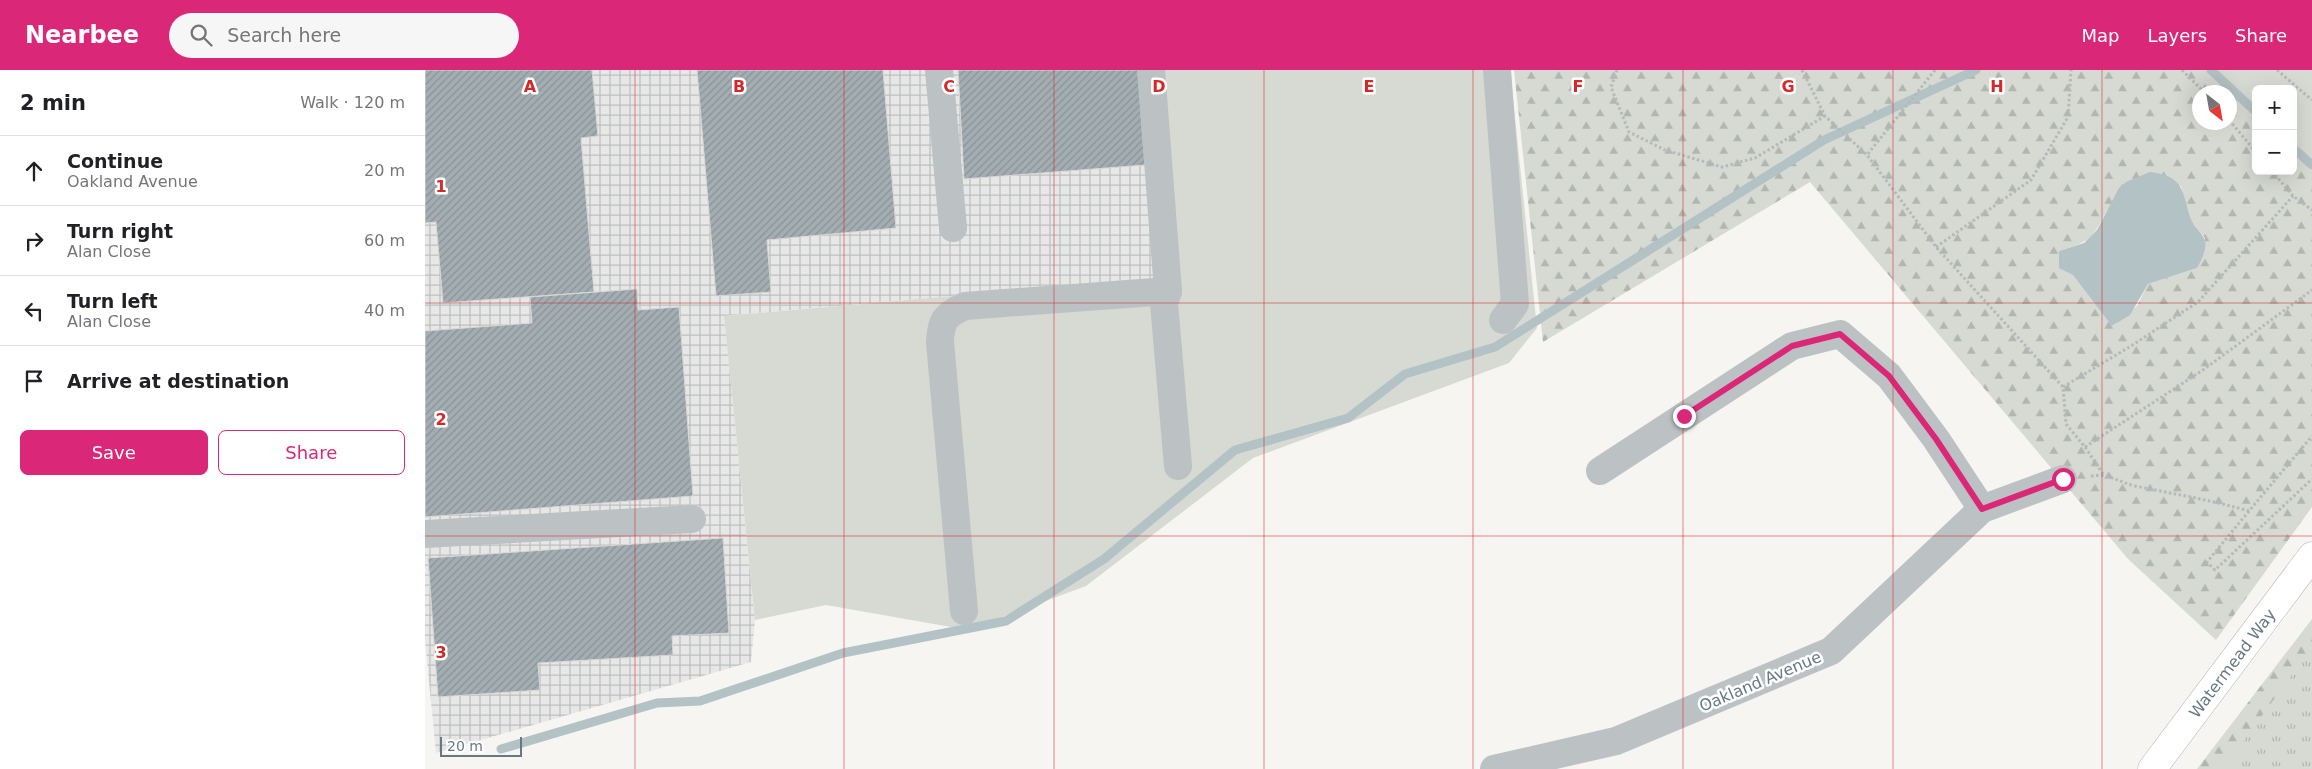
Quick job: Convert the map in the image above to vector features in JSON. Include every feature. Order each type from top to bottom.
[{"type":"highway","name":"Watermead Way","points":[[2152,769],[2312,556]]},
{"type":"street","points":[[939,70],[953,228]]},
{"type":"street","points":[[1151,70],[1168,290],[1164,303],[1178,466]]},
{"type":"street","points":[[1497,70],[1515,304],[1503,320]]},
{"type":"street","points":[[964,611],[940,342],[941,324],[951,312],[965,306],[1168,290]]},
{"type":"street","points":[[1600,471],[1792,346],[1840,334],[1889,376],[1936,439],[1982,509]]},
{"type":"street","name":"Oakland Avenue","points":[[1494,769],[1616,741],[1831,651],[1982,509],[2063,479]]},
{"type":"street","points":[[425,534],[692,519]]},
{"type":"path","points":[[1617,70],[1611,87],[1629,132],[1665,150],[1722,167],[1755,158],[1825,116]]},
{"type":"path","points":[[1802,70],[1825,116],[1867,155],[1936,246],[2063,387],[2066,424],[2085,447],[2103,474]]},
{"type":"path","points":[[1867,155],[1935,70]]},
{"type":"path","points":[[1936,246],[2031,180],[2068,117],[2071,70]]},
{"type":"path","points":[[2182,70],[2197,85]]},
{"type":"path","points":[[2277,70],[2312,100]]},
{"type":"path","points":[[2237,129],[2252,147]]},
{"type":"path","points":[[2275,175],[2293,196],[2312,210]]},
{"type":"path","points":[[2063,387],[2131,346],[2198,302],[2293,196]]},
{"type":"path","points":[[2085,447],[2203,370],[2312,290]]},
{"type":"path","points":[[2312,436],[2207,562],[2215,570],[2312,479]]},
{"type":"path","points":[[2063,479],[2103,474],[2132,485],[2207,499],[2249,511]]},
{"type":"shaded area","points":[[425,70],[1141,70],[1158,278],[724,316],[755,620],[751,662],[436,753],[425,640]]},
{"type":"shaded area","points":[[2150,172],[2170,177],[2180,187],[2192,221],[2204,239],[2204,252],[2197,268],[2148,284],[2130,315],[2112,326],[2073,275],[2059,268],[2059,251],[2084,243],[2097,230],[2119,188],[2126,182]]},
{"type":"green space","points":[[1141,70],[1510,70],[1537,328],[1509,363],[1253,458],[1086,586],[968,630],[826,605],[755,620],[724,316],[1158,278]]},
{"type":"green space","points":[[1514,70],[2217,70],[2233,85],[2192,85],[2192,130],[2237,130],[2237,89],[2252,103],[2252,175],[2297,175],[2297,146],[2312,160],[2312,507],[2216,640],[2128,559],[1810,182],[1543,342]],"holes":[[[2181,186],[2192,222],[2205,238],[2197,268],[2148,284],[2137,306],[2113,326],[2073,275],[2059,251],[2089,238],[2098,227],[2107,210]]]},
{"type":"green space","points":[[2217,70],[2312,70],[2312,160],[2297,146],[2297,85],[2252,85],[2252,103],[2237,89],[2237,85],[2233,85]]},
{"type":"green space","points":[[2312,619],[2312,757],[2302,769],[2197,769]]},
{"type":"green space","points":[[2312,647],[2312,769],[2223,769]]},
{"type":"building","points":[[425,70],[592,70],[598,136],[581,138],[594,292],[443,303],[436,222],[425,223]]},
{"type":"building","points":[[697,70],[883,70],[896,228],[767,240],[771,292],[716,296]]},
{"type":"building","points":[[958,70],[1138,70],[1145,165],[964,179]]},
{"type":"building","points":[[637,289],[638,310],[679,307],[693,496],[425,517],[425,331],[532,323],[530,297]]},
{"type":"building","points":[[723,538],[729,633],[672,636],[673,655],[538,663],[540,690],[438,697],[428,558]]},
{"type":"waterway","points":[[501,749],[657,703],[700,701],[843,653],[1006,621],[1104,559],[1235,450],[1348,418],[1405,374],[1495,347],[1824,140],[1976,70]]},
{"type":"waterway","points":[[2211,70],[2252,108]]},
{"type":"waterway","points":[[2297,152],[2312,165]]},
{"type":"route","points":[[1684,416],[1792,346],[1840,334],[1889,376],[1936,439],[1982,509],[2063,479]]}]
